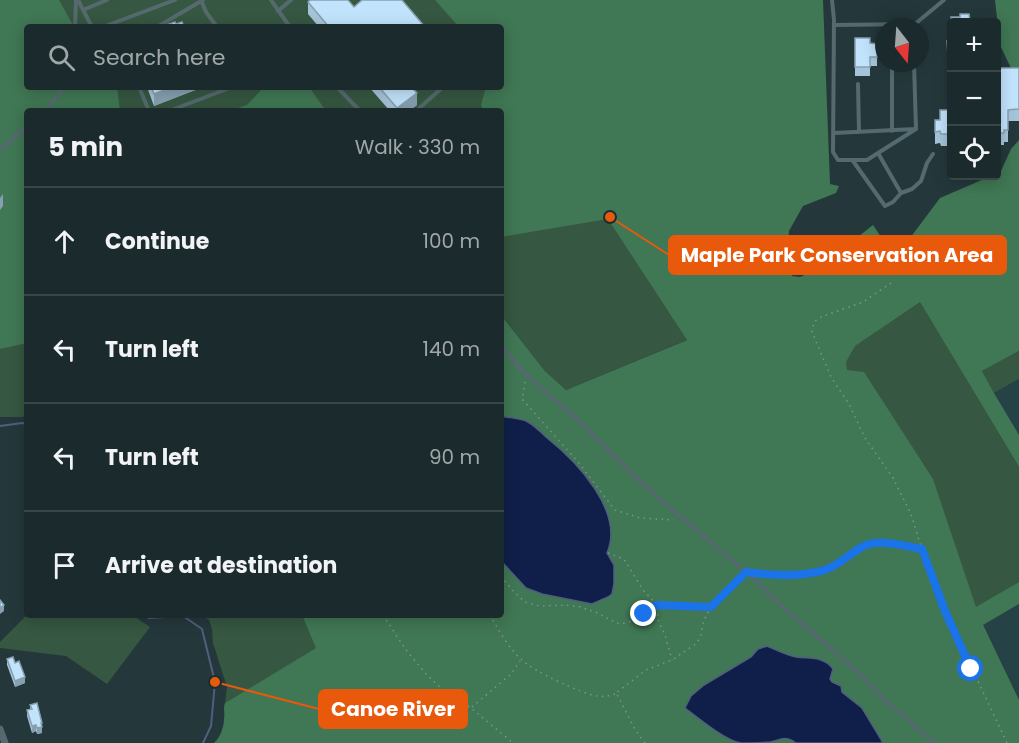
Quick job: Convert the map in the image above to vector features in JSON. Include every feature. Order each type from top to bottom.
[{"type":"street","points":[[0,729],[4,743]]},
{"type":"lane","points":[[77,0],[90,24]]},
{"type":"lane","points":[[75,24],[77,0]]},
{"type":"lane","points":[[83,10],[107,0]]},
{"type":"lane","points":[[111,24],[176,0]]},
{"type":"lane","points":[[162,24],[202,0],[206,12],[215,24]]},
{"type":"lane","points":[[271,0],[288,24]]},
{"type":"lane","points":[[278,11],[291,0]]},
{"type":"lane","points":[[832,0],[834,25],[833,152],[838,160],[867,160],[916,129]]},
{"type":"lane","points":[[924,18],[944,0]]},
{"type":"lane","points":[[834,25],[875,26]]},
{"type":"lane","points":[[892,72],[892,130]]},
{"type":"lane","points":[[914,72],[916,129]]},
{"type":"lane","points":[[858,84],[859,132]]},
{"type":"lane","points":[[48,108],[62,90]]},
{"type":"lane","points":[[141,90],[148,108]]},
{"type":"lane","points":[[177,108],[224,90]]},
{"type":"lane","points":[[340,90],[357,108]]},
{"type":"lane","points":[[419,108],[440,90]]},
{"type":"lane","points":[[0,150],[24,129]]},
{"type":"lane","points":[[834,133],[916,129]]},
{"type":"lane","points":[[878,153],[901,193]]},
{"type":"lane","points":[[853,160],[885,206],[921,181],[927,163],[933,154]]},
{"type":"lane","points":[[504,349],[526,375],[577,419],[648,489],[746,572],[859,673],[889,704],[935,743]]},
{"type":"path","points":[[891,283],[864,302],[820,317],[814,322],[812,331],[814,339],[831,377],[849,404],[866,438],[893,478],[911,513],[945,611],[1007,743]]},
{"type":"path","points":[[526,375],[522,399],[578,462],[615,510],[640,518],[685,520]]},
{"type":"path","points":[[492,618],[521,660],[562,683],[596,696],[608,696],[616,693],[646,670],[672,660],[697,644],[704,620],[711,607],[746,572],[785,576],[818,572],[842,562],[863,546],[873,544],[892,544],[922,549]]},
{"type":"path","points":[[608,553],[624,559],[643,590],[657,605],[658,620],[672,660]]},
{"type":"path","points":[[504,580],[525,602],[540,606],[564,604],[580,607],[621,624],[632,621],[657,605],[711,607]]},
{"type":"path","points":[[385,618],[406,650],[426,674],[513,743]]},
{"type":"path","points":[[471,708],[511,674],[521,660]]},
{"type":"path","points":[[616,693],[636,733],[645,743]]},
{"type":"shaded area","points":[[1019,379],[1019,435],[994,393]]},
{"type":"shaded area","points":[[1019,604],[1019,700],[983,624]]},
{"type":"green space","points":[[0,0],[59,0],[72,24],[24,24],[24,90],[117,90],[120,108],[24,108],[24,344],[0,349]]},
{"type":"green space","points":[[36,0],[513,0],[790,297],[566,390],[545,371],[504,319],[504,108],[24,108],[24,416],[0,417],[0,103],[24,89],[504,90],[504,24],[47,24]]},
{"type":"green space","points":[[435,0],[823,0],[830,184],[839,186],[836,193],[803,206],[789,231],[787,261],[792,276],[800,277],[816,270],[873,225],[895,258],[940,198],[982,180],[1001,180],[1001,171],[1011,149],[1019,140],[1019,351],[982,371],[1019,435],[1019,467],[920,302],[855,346],[846,362],[847,370],[864,372],[933,479],[976,607],[1019,582],[1019,604],[983,625],[1019,700],[1019,743],[214,743],[224,722],[225,703],[316,648],[303,618],[504,618],[504,319],[545,371],[566,390],[687,340],[608,219],[504,236],[504,108],[482,108],[481,105],[485,90],[504,90],[504,24],[456,24]]},
{"type":"green space","points":[[995,0],[1019,0],[1019,85],[1001,47],[1001,18],[997,18]]},
{"type":"green space","points":[[261,90],[311,90],[324,108],[238,108],[247,105]]},
{"type":"green space","points":[[894,258],[1019,467],[1019,582],[977,608],[1019,700],[1019,743],[841,385],[821,317]]},
{"type":"green space","points":[[1019,351],[1019,379],[994,393],[982,371]]},
{"type":"green space","points":[[24,618],[136,618],[150,627],[107,684],[66,656],[0,648],[0,642]]},
{"type":"green space","points":[[206,618],[303,618],[317,648],[225,703],[227,687],[213,643],[209,620]]},
{"type":"water","points":[[504,417],[533,425],[571,459],[604,504],[609,521],[611,537],[607,553],[614,565],[612,594],[592,604],[542,594],[526,588],[504,564]]},
{"type":"water","points":[[767,646],[789,655],[816,659],[829,665],[833,669],[830,679],[832,682],[841,686],[842,692],[862,708],[882,743],[796,743],[780,739],[741,743],[720,734],[685,708],[691,696],[704,685],[751,657],[758,649]]},
{"type":"building","points":[[310,0],[348,0],[354,7],[362,0],[402,0],[422,24],[326,24],[308,2]]},
{"type":"building","points":[[960,14],[969,14],[970,18],[951,18],[960,17]]},
{"type":"building","points":[[855,38],[870,38],[870,43],[875,44],[875,57],[870,57],[870,67],[855,67]]},
{"type":"building","points":[[1001,68],[1019,68],[1019,109],[1008,110],[1008,130],[1004,130],[1004,133],[1001,133]]},
{"type":"building","points":[[152,90],[164,90],[154,94]]},
{"type":"building","points":[[382,90],[414,90],[417,93],[397,108]]},
{"type":"building","points":[[940,110],[947,110],[947,134],[941,134],[940,131],[935,132],[935,120],[940,120]]},
{"type":"building","points":[[13,657],[15,663],[19,661],[25,677],[15,681],[7,659]]},
{"type":"building","points":[[37,703],[42,727],[37,728],[36,725],[32,726],[27,710],[32,709],[30,705]]},
{"type":"waterway","points":[[0,426],[24,423]]},
{"type":"waterway","points":[[186,618],[202,629],[215,682],[211,726],[203,743]]},
{"type":"place","name":"Maple Park Conservation Area","points":[[610,217]]},
{"type":"place","name":"Canoe River","points":[[215,682]]},
{"type":"route","points":[[644,614],[657,605],[711,607],[746,572],[785,576],[818,572],[842,562],[863,546],[902,545],[922,549],[945,611],[971,669]]}]
